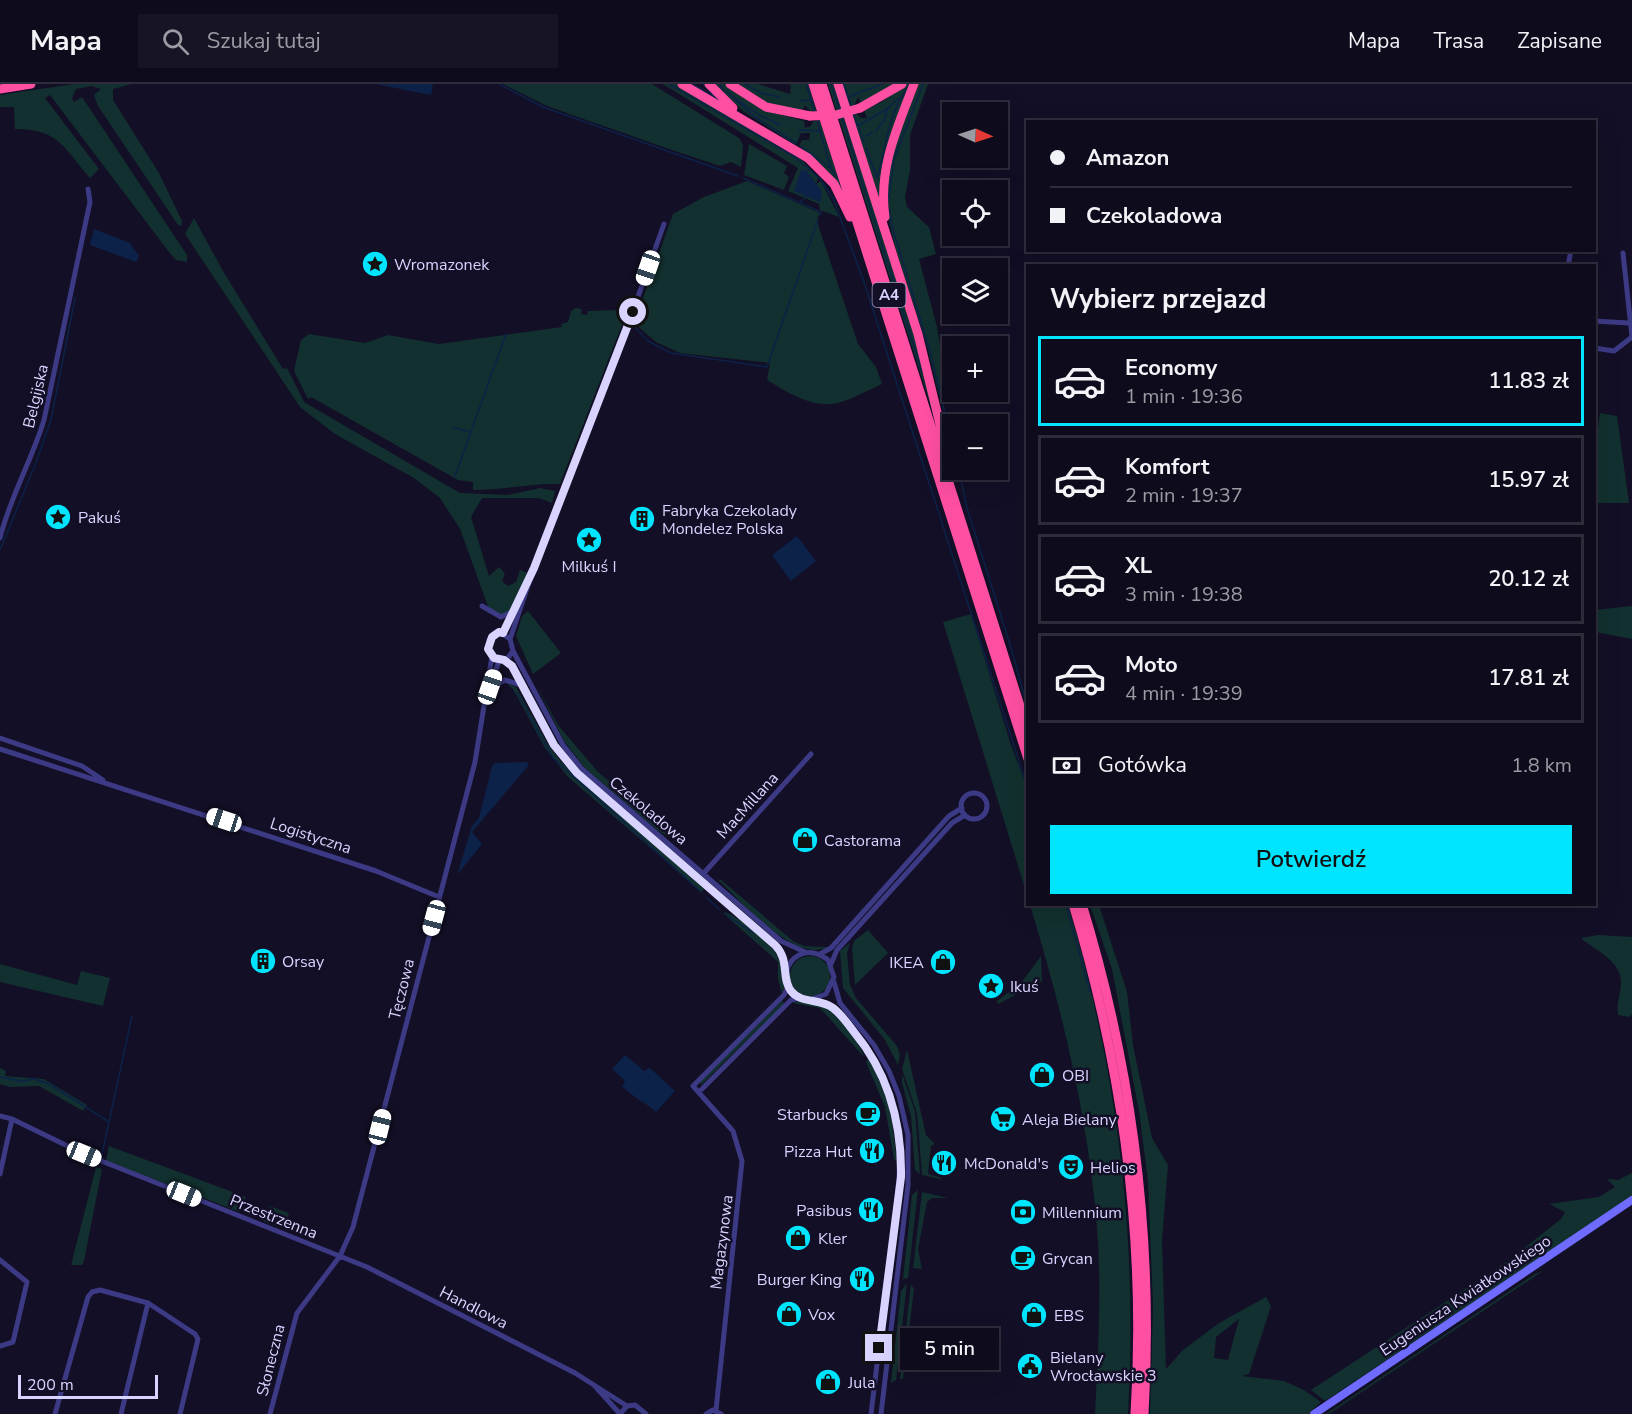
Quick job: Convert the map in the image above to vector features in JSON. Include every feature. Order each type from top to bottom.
[{"type":"highway","points":[[0,89],[31,84]]},
{"type":"highway","points":[[682,84],[798,151],[824,172],[841,196],[867,253]]},
{"type":"highway","points":[[709,84],[724,101],[752,123]]},
{"type":"highway","points":[[730,84],[766,107],[810,116],[836,115],[860,108],[902,84]]},
{"type":"highway","name":"A4","points":[[813,84],[1026,753]]},
{"type":"highway","name":"A4","points":[[822,84],[1026,725]]},
{"type":"highway","points":[[838,84],[924,356],[957,506]]},
{"type":"highway","points":[[893,254],[883,207],[884,172],[891,143],[914,84]]},
{"type":"highway","points":[[1074,906],[1107,1030],[1127,1155],[1137,1267],[1135,1414]]},
{"type":"highway","points":[[1083,906],[1115,1028],[1136,1154],[1146,1265],[1144,1414]]},
{"type":"main road","name":"Eugeniusza Kwiatkowskiego","points":[[1314,1414],[1632,1200]]},
{"type":"street","name":"Belgijska","points":[[0,538],[5,517],[34,453],[44,420],[90,202],[88,189]]},
{"type":"street","points":[[503,633],[533,571],[626,333],[664,224]]},
{"type":"street","points":[[1596,348],[1617,350],[1632,336],[1623,253]]},
{"type":"street","points":[[1596,321],[1629,323]]},
{"type":"street","points":[[489,689],[502,660],[513,651],[510,639],[533,571]]},
{"type":"street","points":[[482,606],[501,617],[516,610]]},
{"type":"street","points":[[502,660],[492,656],[488,649],[489,640],[499,632],[510,639]]},
{"type":"street","name":"Czekoladowa","points":[[513,651],[556,732],[577,763],[601,787],[788,946],[807,952]]},
{"type":"street","name":"Tęczowa","points":[[297,1313],[340,1256],[356,1219],[475,762],[489,689],[492,656]]},
{"type":"street","name":"Czekoladowa","points":[[502,660],[512,666],[554,745],[577,773],[775,945],[782,955],[787,971]]},
{"type":"street","points":[[489,689],[505,681],[524,686]]},
{"type":"street","name":"Logistyczna","points":[[0,738],[82,766],[104,781]]},
{"type":"street","name":"Logistyczna","points":[[0,749],[392,876],[439,897]]},
{"type":"street","name":"MacMillana","points":[[703,874],[811,754]]},
{"type":"street","points":[[970,794],[978,794],[986,800],[986,810],[982,816],[972,818],[965,814],[962,808],[964,798],[970,794]]},
{"type":"street","points":[[921,853],[949,816],[962,808]]},
{"type":"street","points":[[819,954],[831,948],[921,853],[952,823],[965,814]]},
{"type":"street","points":[[831,966],[836,952],[876,902]]},
{"type":"street","points":[[800,998],[788,985],[787,971],[794,959],[807,952],[819,954],[831,966],[840,1003],[874,1045],[889,1071],[899,1096],[908,1135],[908,1185],[881,1414]]},
{"type":"street","points":[[809,1000],[826,994],[834,977]]},
{"type":"street","name":"Magazynowa","points":[[718,1412],[742,1161],[733,1131],[693,1086],[784,995],[788,985]]},
{"type":"street","points":[[699,1092],[791,1000],[800,998],[833,1008],[864,1044],[886,1085],[898,1125],[901,1177],[871,1414]]},
{"type":"street","name":"Przestrzenna","points":[[0,1116],[12,1119],[84,1154],[340,1256]]},
{"type":"street","points":[[0,1174],[12,1119]]},
{"type":"street","name":"Handlowa","points":[[340,1256],[367,1267],[594,1385],[627,1406],[641,1408],[646,1414]]},
{"type":"street","points":[[0,1260],[27,1282],[13,1342],[0,1346]]},
{"type":"street","points":[[55,1414],[88,1297],[92,1292],[104,1291],[148,1304],[198,1339],[180,1414]]},
{"type":"street","points":[[121,1414],[148,1304]]},
{"type":"street","name":"Słoneczna","points":[[270,1414],[297,1313]]},
{"type":"street","name":"Handlowa","points":[[594,1385],[620,1414]]},
{"type":"street","points":[[620,1414],[627,1406]]},
{"type":"street","points":[[706,1414],[718,1412]]},
{"type":"green space","points":[[74,84],[132,84],[113,89],[113,100],[159,173],[182,221],[181,226],[178,225],[98,106],[94,95],[101,89],[91,86],[76,89],[72,98],[74,102],[82,97],[187,255],[187,262],[176,260],[169,252],[50,95],[45,98],[99,169],[90,178],[60,143],[42,133],[15,129],[14,107],[0,107],[0,95]]},
{"type":"green space","points":[[503,84],[652,84],[739,138],[743,145],[741,167],[731,162],[720,166],[666,148],[547,106]]},
{"type":"green space","points":[[663,84],[676,84],[803,161],[818,178],[816,184],[821,181],[839,217],[820,210],[819,204],[788,191],[798,168]]},
{"type":"green space","points":[[715,84],[724,84],[763,110],[804,121],[805,128],[811,126],[813,121],[820,121],[841,187],[824,167],[799,146],[802,140],[809,140],[810,133],[801,133],[796,145],[743,111]]},
{"type":"green space","points":[[735,84],[758,84],[790,94],[791,85],[788,84],[808,84],[817,113],[811,113],[805,105],[802,112],[764,102]]},
{"type":"green space","points":[[828,84],[835,84],[912,325],[934,416]]},
{"type":"green space","points":[[842,84],[895,84],[861,103],[858,97],[854,106],[849,108]]},
{"type":"green space","points":[[906,84],[911,84],[879,198],[852,116],[857,114],[861,118],[867,118],[864,111],[885,100]]},
{"type":"green space","points":[[918,84],[928,84],[910,135],[910,170],[905,197],[907,207],[929,227],[936,254],[919,259],[937,327],[942,357],[942,394],[939,395],[926,341],[890,227],[887,187],[891,156]]},
{"type":"green space","points":[[749,144],[787,166],[784,173],[789,177],[784,190],[744,175]]},
{"type":"green space","points":[[747,181],[820,213],[817,219],[820,231],[858,344],[876,367],[882,384],[838,403],[810,402],[767,380],[770,363],[680,353],[656,342],[634,323],[673,214],[704,197]]},
{"type":"green space","points":[[194,218],[223,271],[283,369],[287,368],[304,402],[460,493],[508,495],[540,488],[555,491],[552,503],[539,498],[482,498],[471,517],[489,576],[499,567],[505,573],[502,581],[508,586],[516,582],[520,570],[527,573],[513,609],[503,615],[489,609],[460,529],[440,498],[414,478],[335,434],[300,407],[185,234]]},
{"type":"green space","points":[[575,308],[582,309],[581,314],[587,315],[588,311],[618,310],[625,317],[560,484],[473,490],[473,482],[458,480],[311,397],[308,399],[294,371],[301,340],[309,334],[365,343],[388,335],[439,344],[562,327],[561,324],[568,322],[571,311]]},
{"type":"green space","points":[[1600,413],[1617,416],[1629,503],[1596,503],[1596,443]]},
{"type":"green space","points":[[1632,606],[1632,639],[1596,632],[1596,610]]},
{"type":"green space","points":[[528,611],[561,653],[533,674],[516,636],[522,616]]},
{"type":"green space","points":[[971,614],[1010,742],[1026,784],[1026,892],[943,622]]},
{"type":"green space","points":[[534,681],[558,725],[598,772],[676,836],[680,840],[678,843],[657,830],[585,768],[564,741]]},
{"type":"green space","points":[[506,682],[516,687],[547,743],[562,763],[704,889],[702,892],[568,777],[545,748],[513,689]]},
{"type":"green space","points":[[720,879],[793,941],[804,946],[828,947],[814,950],[800,947],[785,939],[769,928],[719,881]]},
{"type":"green space","points":[[1030,906],[1068,906],[1100,1031],[1112,1094],[1127,1220],[1130,1284],[1128,1414],[1095,1414],[1099,1274],[1093,1186],[1080,1104],[1053,984]]},
{"type":"green space","points":[[1090,906],[1099,906],[1127,992],[1133,1045],[1152,1138],[1168,1165],[1162,1241],[1166,1369],[1183,1350],[1219,1323],[1266,1297],[1271,1306],[1249,1374],[1242,1376],[1284,1381],[1304,1390],[1321,1402],[1308,1414],[1150,1414],[1153,1306],[1148,1181],[1139,1111],[1112,969]],"holes":[[[1239,1319],[1228,1360],[1214,1358],[1216,1337]]]},
{"type":"green space","points":[[725,912],[754,929],[770,945],[781,964],[784,984],[782,993],[778,979],[778,962],[724,914]]},
{"type":"green space","points":[[868,930],[888,953],[855,985],[852,948],[854,941]]},
{"type":"green space","points":[[1598,935],[1632,937],[1632,1014],[1629,1017],[1618,1015],[1621,982],[1617,968],[1607,957],[1581,938]]},
{"type":"green space","points":[[850,943],[847,954],[850,985],[856,998],[897,1046],[900,1055],[898,1065],[885,1040],[843,988],[840,951]]},
{"type":"green space","points":[[810,956],[818,957],[824,962],[829,968],[829,984],[824,990],[818,995],[810,996],[802,995],[796,990],[791,984],[790,976],[791,968],[796,962],[802,957]]},
{"type":"green space","points":[[1041,956],[1042,981],[998,1004],[997,1001],[1021,983]]},
{"type":"green space","points":[[0,964],[77,985],[81,971],[110,978],[103,1006],[0,982]]},
{"type":"green space","points":[[782,1001],[785,1003],[701,1085],[700,1082]]},
{"type":"green space","points":[[799,1001],[820,1005],[831,1011],[854,1038],[864,1057],[820,1008],[792,1003]]},
{"type":"green space","points":[[907,1050],[926,1135],[935,1144],[931,1146],[928,1174],[942,1178],[940,1179],[922,1175],[917,1113],[902,1069]]},
{"type":"green space","points":[[869,1057],[890,1106],[897,1161],[894,1159],[885,1107],[866,1062]]},
{"type":"green space","points":[[0,1068],[6,1071],[5,1076],[44,1079],[87,1105],[83,1111],[39,1086],[10,1087],[0,1084]]},
{"type":"green space","points":[[902,1074],[915,1111],[920,1174],[915,1170],[911,1116],[902,1083]]},
{"type":"green space","points":[[109,1146],[246,1197],[240,1212],[106,1161]]},
{"type":"green space","points":[[96,1167],[102,1169],[84,1261],[82,1265],[71,1265]]},
{"type":"green space","points":[[1632,1173],[1632,1196],[1325,1401],[1311,1390],[1508,1261],[1561,1219],[1565,1212],[1549,1204],[1599,1197],[1615,1187],[1607,1179],[1618,1180]]},
{"type":"green space","points":[[918,1190],[908,1278],[903,1279],[912,1195]]},
{"type":"green space","points":[[922,1192],[948,1198],[932,1198],[927,1202],[918,1249],[922,1269],[913,1268]]},
{"type":"green space","points":[[269,1206],[289,1213],[284,1229],[263,1221]]},
{"type":"green space","points":[[1543,1271],[1329,1414],[1326,1414],[1535,1274]]},
{"type":"green space","points":[[907,1283],[896,1380],[891,1383],[901,1291]]},
{"type":"green space","points":[[911,1284],[914,1289],[903,1379],[900,1379]]},
{"type":"water","points":[[375,84],[432,84],[433,85],[431,95]]},
{"type":"water","points":[[801,170],[806,170],[822,192],[820,202],[794,191]]},
{"type":"water","points":[[94,229],[130,243],[139,256],[136,262],[90,245]]},
{"type":"water","points":[[797,536],[816,561],[791,581],[772,555]]},
{"type":"water","points":[[527,762],[529,765],[472,832],[482,844],[457,875],[472,826],[479,818],[492,766],[495,763]]},
{"type":"water","points":[[625,1055],[644,1071],[650,1068],[675,1091],[656,1112],[626,1090],[622,1086],[625,1081],[612,1069]]},
{"type":"waterway","points":[[499,84],[543,107],[738,176]]},
{"type":"waterway","points":[[669,84],[795,157],[820,179],[833,198],[865,285],[1026,783]]},
{"type":"waterway","points":[[693,84],[717,99]]},
{"type":"waterway","points":[[703,84],[714,96]]},
{"type":"waterway","points":[[719,84],[724,90]]},
{"type":"waterway","points":[[744,84],[761,93],[780,97]]},
{"type":"waterway","points":[[806,84],[815,112]]},
{"type":"waterway","points":[[831,84],[840,111]]},
{"type":"waterway","points":[[844,84],[851,106]]},
{"type":"waterway","points":[[848,97],[882,84]]},
{"type":"waterway","points":[[888,203],[894,159],[923,84]]},
{"type":"waterway","points":[[866,148],[877,178],[892,119],[909,86]]},
{"type":"waterway","points":[[726,91],[755,117],[796,143]]},
{"type":"waterway","points":[[730,95],[759,115],[781,125]]},
{"type":"waterway","points":[[859,125],[887,109],[899,98]]},
{"type":"waterway","points":[[800,101],[810,100]]},
{"type":"waterway","points":[[876,131],[884,121],[887,109]]},
{"type":"waterway","points":[[853,113],[864,142]]},
{"type":"waterway","points":[[842,118],[922,372]]},
{"type":"waterway","points":[[817,120],[831,169],[837,178]]},
{"type":"waterway","points":[[799,130],[820,131]]},
{"type":"waterway","points":[[866,136],[872,133]]},
{"type":"waterway","points":[[801,146],[830,168]]},
{"type":"waterway","points":[[743,178],[821,212],[820,215]]},
{"type":"waterway","points":[[800,202],[808,196]]},
{"type":"waterway","points":[[889,208],[893,230],[930,351],[945,414]]},
{"type":"waterway","points":[[633,325],[648,341],[671,353],[767,367],[818,220]]},
{"type":"waterway","points":[[0,550],[51,420],[75,298]]},
{"type":"waterway","points":[[619,320],[623,321]]},
{"type":"waterway","points":[[455,476],[506,334]]},
{"type":"waterway","points":[[453,427],[469,432]]},
{"type":"waterway","points":[[961,480],[967,508],[1026,702]]},
{"type":"waterway","points":[[517,693],[553,758],[701,892]]},
{"type":"waterway","points":[[706,897],[719,909]]},
{"type":"waterway","points":[[1067,906],[1090,992]]},
{"type":"waterway","points":[[725,914],[753,933]]},
{"type":"waterway","points":[[109,1122],[132,1016]]},
{"type":"waterway","points":[[0,1077],[21,1081],[35,1079],[51,1085],[109,1122],[101,1158]]},
{"type":"place","name":"Wromazonek","points":[[375,264]]},
{"type":"place","name":"Pakuś","points":[[58,517]]},
{"type":"place","name":"Fabryka Czekolady Mondelez Polska","points":[[642,519]]},
{"type":"place","name":"Milkuś I","points":[[589,540]]},
{"type":"place","name":"Castorama","points":[[805,840]]},
{"type":"place","name":"Orsay","points":[[263,961]]},
{"type":"place","name":"IKEA","points":[[943,962]]},
{"type":"place","name":"Ikuś","points":[[991,986]]},
{"type":"place","name":"OBI","points":[[1042,1075]]},
{"type":"place","name":"Starbucks","points":[[868,1114]]},
{"type":"place","name":"Aleja Bielany","points":[[1003,1119]]},
{"type":"place","name":"Pizza Hut","points":[[872,1151]]},
{"type":"place","name":"McDonald's","points":[[944,1163]]},
{"type":"place","name":"Helios","points":[[1071,1167]]},
{"type":"place","name":"Pasibus","points":[[871,1210]]},
{"type":"place","name":"Millennium","points":[[1023,1212]]},
{"type":"place","name":"Kler","points":[[798,1238]]},
{"type":"place","name":"Grycan","points":[[1023,1258]]},
{"type":"place","name":"Burger King","points":[[862,1279]]},
{"type":"place","name":"Vox","points":[[789,1314]]},
{"type":"place","name":"EBS","points":[[1034,1315]]},
{"type":"place","name":"Bielany Wrocławskie 3","points":[[1030,1366]]},
{"type":"place","name":"Jula","points":[[828,1382]]},
{"type":"route","points":[[633,312],[533,571],[503,633],[499,632],[489,640],[488,649],[494,658],[499,661],[504,660],[512,666],[554,745],[589,786],[775,945],[780,950],[787,971],[787,982],[795,995],[833,1008],[864,1044],[876,1064],[894,1107],[901,1144],[901,1177],[879,1348]]}]
